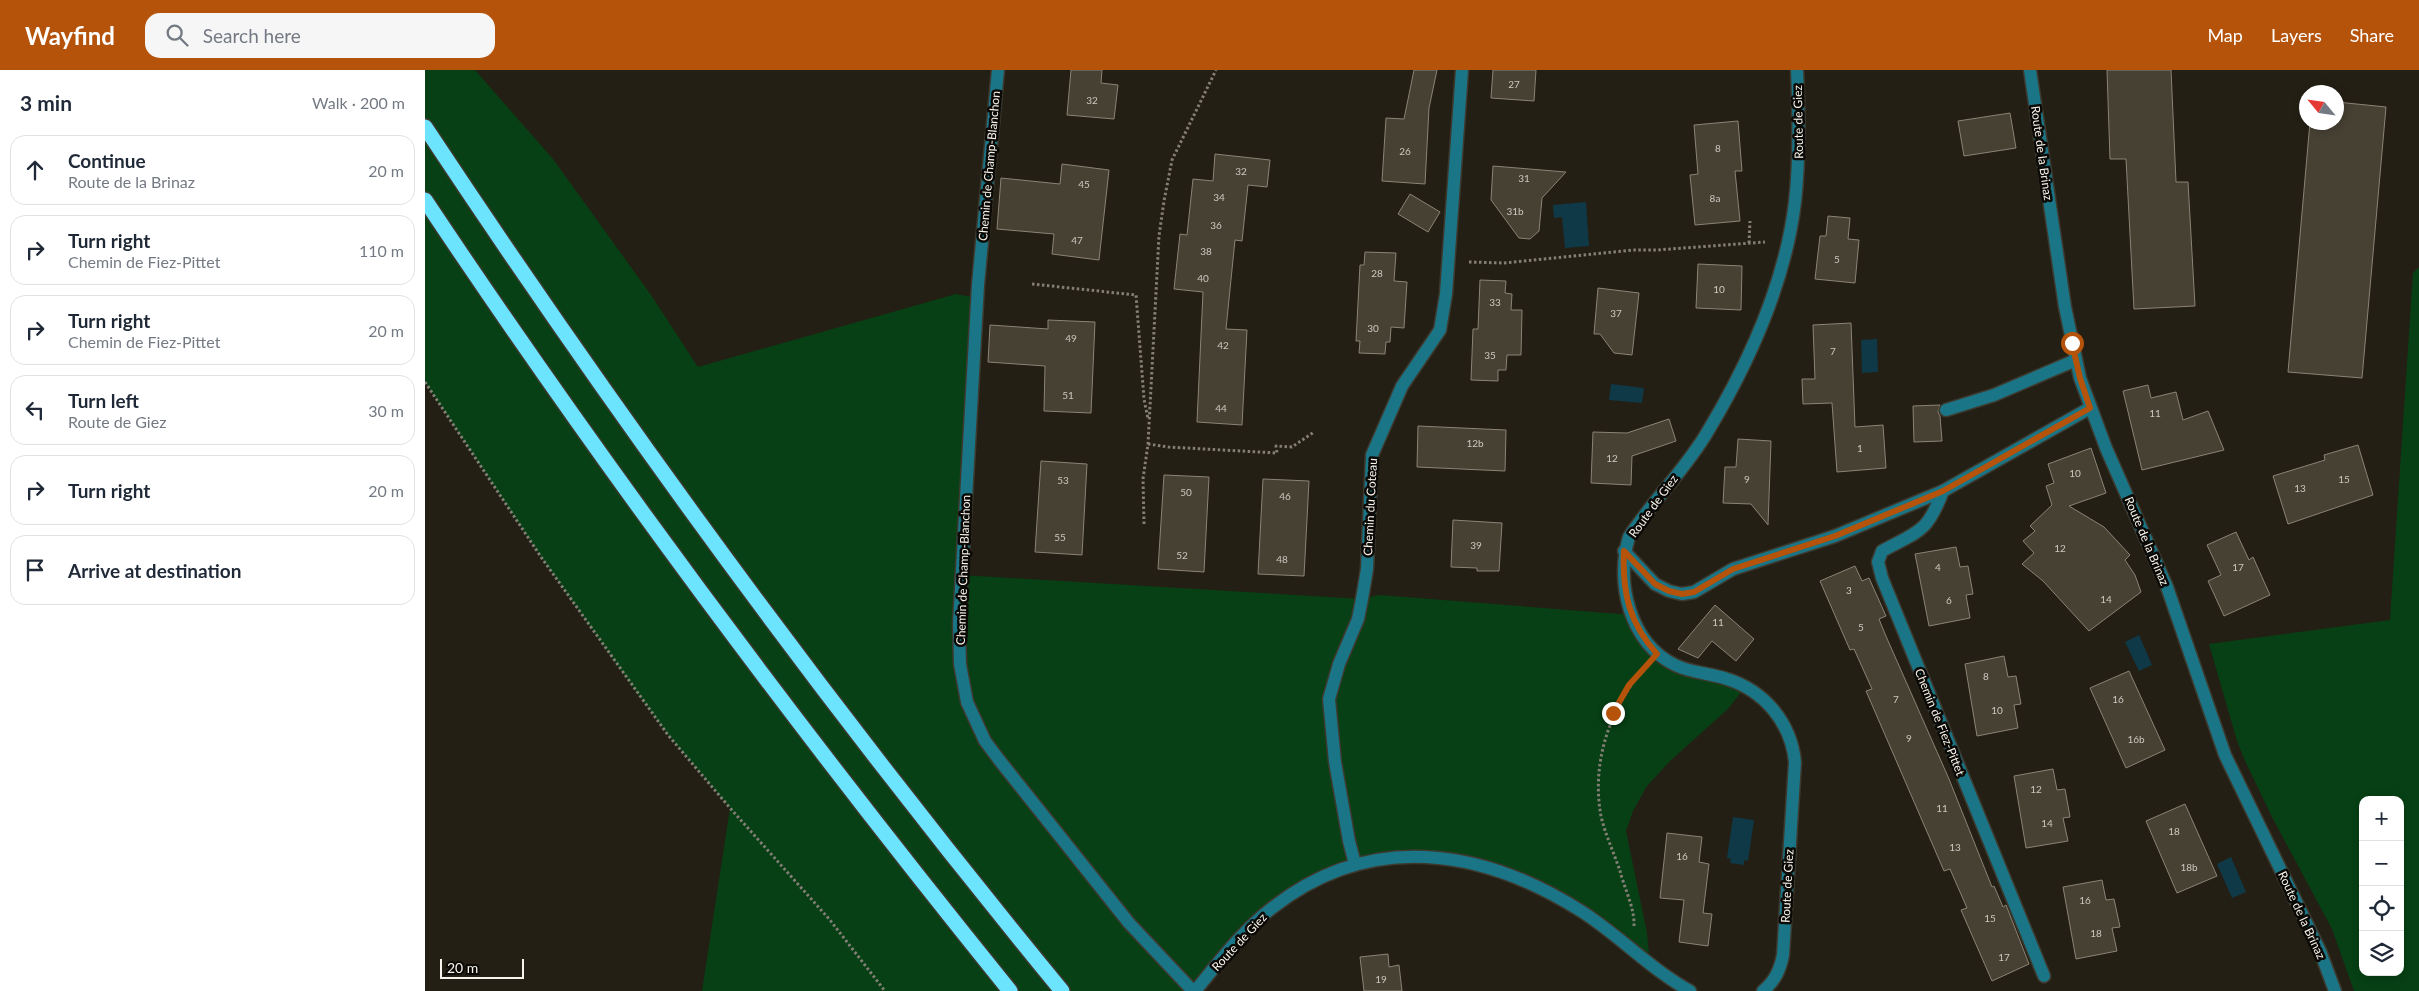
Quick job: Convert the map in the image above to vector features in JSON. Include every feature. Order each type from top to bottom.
[{"type":"highway","points":[[425,128],[579,354],[762,608],[891,778],[1062,991]]},
{"type":"highway","points":[[425,200],[553,387],[737,641],[866,810],[1010,991]]},
{"type":"street","name":"Chemin de Champ-Blanchon","points":[[998,70],[977,292],[960,594],[960,664],[967,702],[985,741],[1000,761],[1129,923],[1194,991]]},
{"type":"street","name":"Chemin du Coteau","points":[[1355,864],[1335,762],[1329,699],[1339,664],[1358,619],[1362,599],[1367,569],[1372,455],[1402,386],[1440,330],[1449,259],[1462,70]]},
{"type":"street","name":"Route de Giez","points":[[1763,991],[1774,980],[1781,969],[1783,955],[1795,762],[1792,740],[1779,715],[1745,687],[1728,679],[1677,666],[1657,654],[1641,632],[1625,595],[1624,551],[1637,523],[1708,432],[1767,314],[1787,249],[1795,204],[1799,165],[1797,70]]},
{"type":"street","name":"Route de la Brinaz","points":[[2030,70],[2065,307],[2076,360],[2090,408],[2167,587],[2225,755],[2241,793],[2320,951],[2335,991]]},
{"type":"street","points":[[1946,410],[1994,395],[2076,360]]},
{"type":"street","points":[[1624,551],[1655,584],[1669,591],[1682,594],[1694,592],[1733,569],[1835,536],[1943,491],[2090,408]]},
{"type":"street","name":"Chemin de Fiez-Pittet","points":[[1943,491],[1934,514],[1920,531],[1882,551],[1878,562],[1881,578],[2044,976]]},
{"type":"street","name":"Route de Giez","points":[[1194,991],[1249,928],[1297,890],[1326,874],[1355,864],[1432,856],[1463,860],[1518,877],[1582,912],[1650,965],[1690,991]]},
{"type":"path","points":[[1144,524],[1143,479],[1149,444],[1159,236],[1164,201],[1172,160],[1216,70]]},
{"type":"path","points":[[1749,243],[1750,221]]},
{"type":"path","points":[[1449,259],[1472,263],[1504,263],[1633,250],[1765,242]]},
{"type":"path","points":[[1032,284],[1136,295],[1144,399],[1149,425]]},
{"type":"path","points":[[425,382],[541,558],[668,735],[830,920],[885,991]]},
{"type":"path","points":[[1149,444],[1168,448],[1277,453],[1276,446],[1293,447],[1314,432]]},
{"type":"path","points":[[1634,934],[1635,921],[1601,817],[1598,780],[1604,745],[1613,713],[1629,685],[1657,654]]},
{"type":"green space","points":[[425,70],[475,70],[553,159],[651,295],[698,367],[956,294],[977,298],[961,575],[1362,599],[1379,595],[1632,615],[1657,654],[1745,687],[1728,709],[1670,761],[1647,786],[1633,811],[1626,831],[1647,933],[1650,965],[1582,912],[1464,860],[1355,864],[1272,908],[1195,991],[702,991],[730,808],[668,735],[636,692],[541,557],[425,382]]},
{"type":"green space","points":[[2419,267],[2419,991],[2354,991],[2332,929],[2273,819],[2245,761],[2237,741],[2209,644],[2390,620],[2413,273]]},
{"type":"water","points":[[1586,202],[1589,246],[1565,248],[1562,217],[1554,218],[1553,205]]},
{"type":"water","points":[[1877,339],[1878,372],[1862,373],[1861,340]]},
{"type":"water","points":[[1611,384],[1644,388],[1642,403],[1609,400]]},
{"type":"water","points":[[2139,635],[2152,665],[2139,671],[2125,642]]},
{"type":"water","points":[[1733,817],[1754,820],[1748,861],[1744,860],[1744,865],[1730,863],[1731,859],[1727,858]]},
{"type":"water","points":[[2231,857],[2246,892],[2232,898],[2217,864]]},
{"type":"building","points":[[1071,70],[1102,70],[1101,83],[1118,85],[1114,119],[1067,115]]},
{"type":"building","points":[[1414,70],[1437,70],[1429,108],[1425,184],[1382,181],[1386,118],[1404,119]]},
{"type":"building","points":[[1493,70],[1536,70],[1534,101],[1491,98]]},
{"type":"building","points":[[2107,70],[2171,70],[2176,182],[2188,182],[2195,306],[2134,309],[2126,159],[2110,159]]},
{"type":"building","points":[[2344,103],[2386,107],[2362,378],[2288,372],[2309,130],[2344,130]]},
{"type":"building","points":[[2010,113],[2016,148],[1964,156],[1958,121]]},
{"type":"building","points":[[1738,121],[1742,171],[1735,171],[1740,221],[1695,225],[1690,175],[1698,174],[1694,125]]},
{"type":"building","points":[[1215,154],[1270,160],[1267,187],[1248,185],[1242,241],[1235,240],[1226,329],[1247,330],[1242,425],[1197,422],[1203,292],[1174,289],[1180,234],[1187,235],[1193,179],[1213,181]]},
{"type":"building","points":[[1062,164],[1109,170],[1099,260],[1052,254],[1054,234],[997,229],[1001,178],[1060,184]]},
{"type":"building","points":[[1493,166],[1566,172],[1542,198],[1539,231],[1530,239],[1519,238],[1491,200]]},
{"type":"building","points":[[1410,194],[1440,212],[1428,232],[1398,214]]},
{"type":"building","points":[[1828,216],[1850,218],[1848,239],[1859,240],[1855,283],[1815,279],[1820,236],[1826,236]]},
{"type":"building","points":[[1365,252],[1396,253],[1394,281],[1407,282],[1404,328],[1391,327],[1390,342],[1386,342],[1385,354],[1359,353],[1360,341],[1356,341],[1360,265],[1364,265]]},
{"type":"building","points":[[1698,264],[1742,266],[1741,310],[1696,308]]},
{"type":"building","points":[[1480,280],[1506,281],[1505,293],[1512,294],[1511,310],[1522,310],[1521,355],[1507,355],[1506,370],[1498,370],[1498,381],[1471,380],[1473,329],[1478,329]]},
{"type":"building","points":[[1598,288],[1639,293],[1632,355],[1614,353],[1600,334],[1594,334]]},
{"type":"building","points":[[1048,320],[1095,322],[1091,413],[1044,411],[1045,366],[988,362],[990,325],[1048,329]]},
{"type":"building","points":[[1851,323],[1855,427],[1883,425],[1886,468],[1837,472],[1832,403],[1803,404],[1802,379],[1815,379],[1813,325]]},
{"type":"building","points":[[2148,385],[2151,398],[2176,392],[2183,420],[2208,411],[2224,450],[2142,470],[2123,391]]},
{"type":"building","points":[[1940,405],[1938,412],[1942,441],[1914,442],[1913,406]]},
{"type":"building","points":[[1669,419],[1676,441],[1632,456],[1631,485],[1591,483],[1593,432],[1627,433]]},
{"type":"building","points":[[1418,426],[1506,430],[1505,471],[1417,467]]},
{"type":"building","points":[[1738,439],[1771,441],[1768,525],[1751,504],[1723,503],[1725,467],[1736,467]]},
{"type":"building","points":[[2358,445],[2373,495],[2288,524],[2273,476],[2325,460],[2324,455]]},
{"type":"building","points":[[2091,448],[2106,493],[2069,506],[2104,527],[2130,555],[2125,560],[2135,575],[2141,592],[2089,631],[2043,581],[2022,564],[2034,553],[2023,541],[2035,531],[2030,526],[2052,505],[2046,486],[2054,483],[2048,464]]},
{"type":"building","points":[[1041,461],[1087,464],[1082,555],[1035,552]]},
{"type":"building","points":[[1164,475],[1209,477],[1204,572],[1158,569]]},
{"type":"building","points":[[1263,479],[1309,481],[1304,576],[1258,574]]},
{"type":"building","points":[[1453,520],[1502,523],[1499,571],[1477,571],[1477,568],[1451,567]]},
{"type":"building","points":[[2236,532],[2249,560],[2253,557],[2270,595],[2224,616],[2208,581],[2221,575],[2207,545]]},
{"type":"building","points":[[1956,547],[1960,567],[1968,566],[1973,594],[1966,595],[1970,618],[1929,626],[1915,554]]},
{"type":"building","points":[[1855,566],[1862,581],[1869,578],[1886,616],[1879,619],[1885,634],[1949,779],[1992,887],[1994,886],[2003,907],[2006,905],[2029,964],[1992,981],[1961,910],[1967,908],[1950,869],[1944,871],[1866,691],[1872,689],[1854,649],[1850,650],[1820,581]]},
{"type":"building","points":[[1715,605],[1754,639],[1736,661],[1712,641],[1698,658],[1678,649]]},
{"type":"building","points":[[2004,656],[2008,677],[2016,676],[2021,704],[2014,705],[2018,728],[1977,736],[1965,664]]},
{"type":"building","points":[[2129,671],[2165,750],[2126,768],[2090,688]]},
{"type":"building","points":[[2053,769],[2057,790],[2065,789],[2070,817],[2063,818],[2068,841],[2026,848],[2014,776]]},
{"type":"building","points":[[2185,804],[2217,876],[2177,893],[2146,821]]},
{"type":"building","points":[[1667,833],[1702,837],[1699,862],[1709,864],[1703,913],[1712,914],[1708,946],[1679,942],[1684,900],[1660,898]]},
{"type":"building","points":[[2102,880],[2106,900],[2114,899],[2120,927],[2112,928],[2117,951],[2076,959],[2063,887]]},
{"type":"building","points":[[1388,954],[1389,967],[1399,965],[1402,991],[1364,991],[1360,957]]},
{"type":"route","points":[[1613,713],[1629,685],[1657,654],[1641,632],[1632,615],[1625,595],[1624,551],[1655,584],[1669,591],[1682,594],[1694,592],[1733,569],[1835,536],[1943,491],[2090,408],[2080,378],[2072,343]]}]
